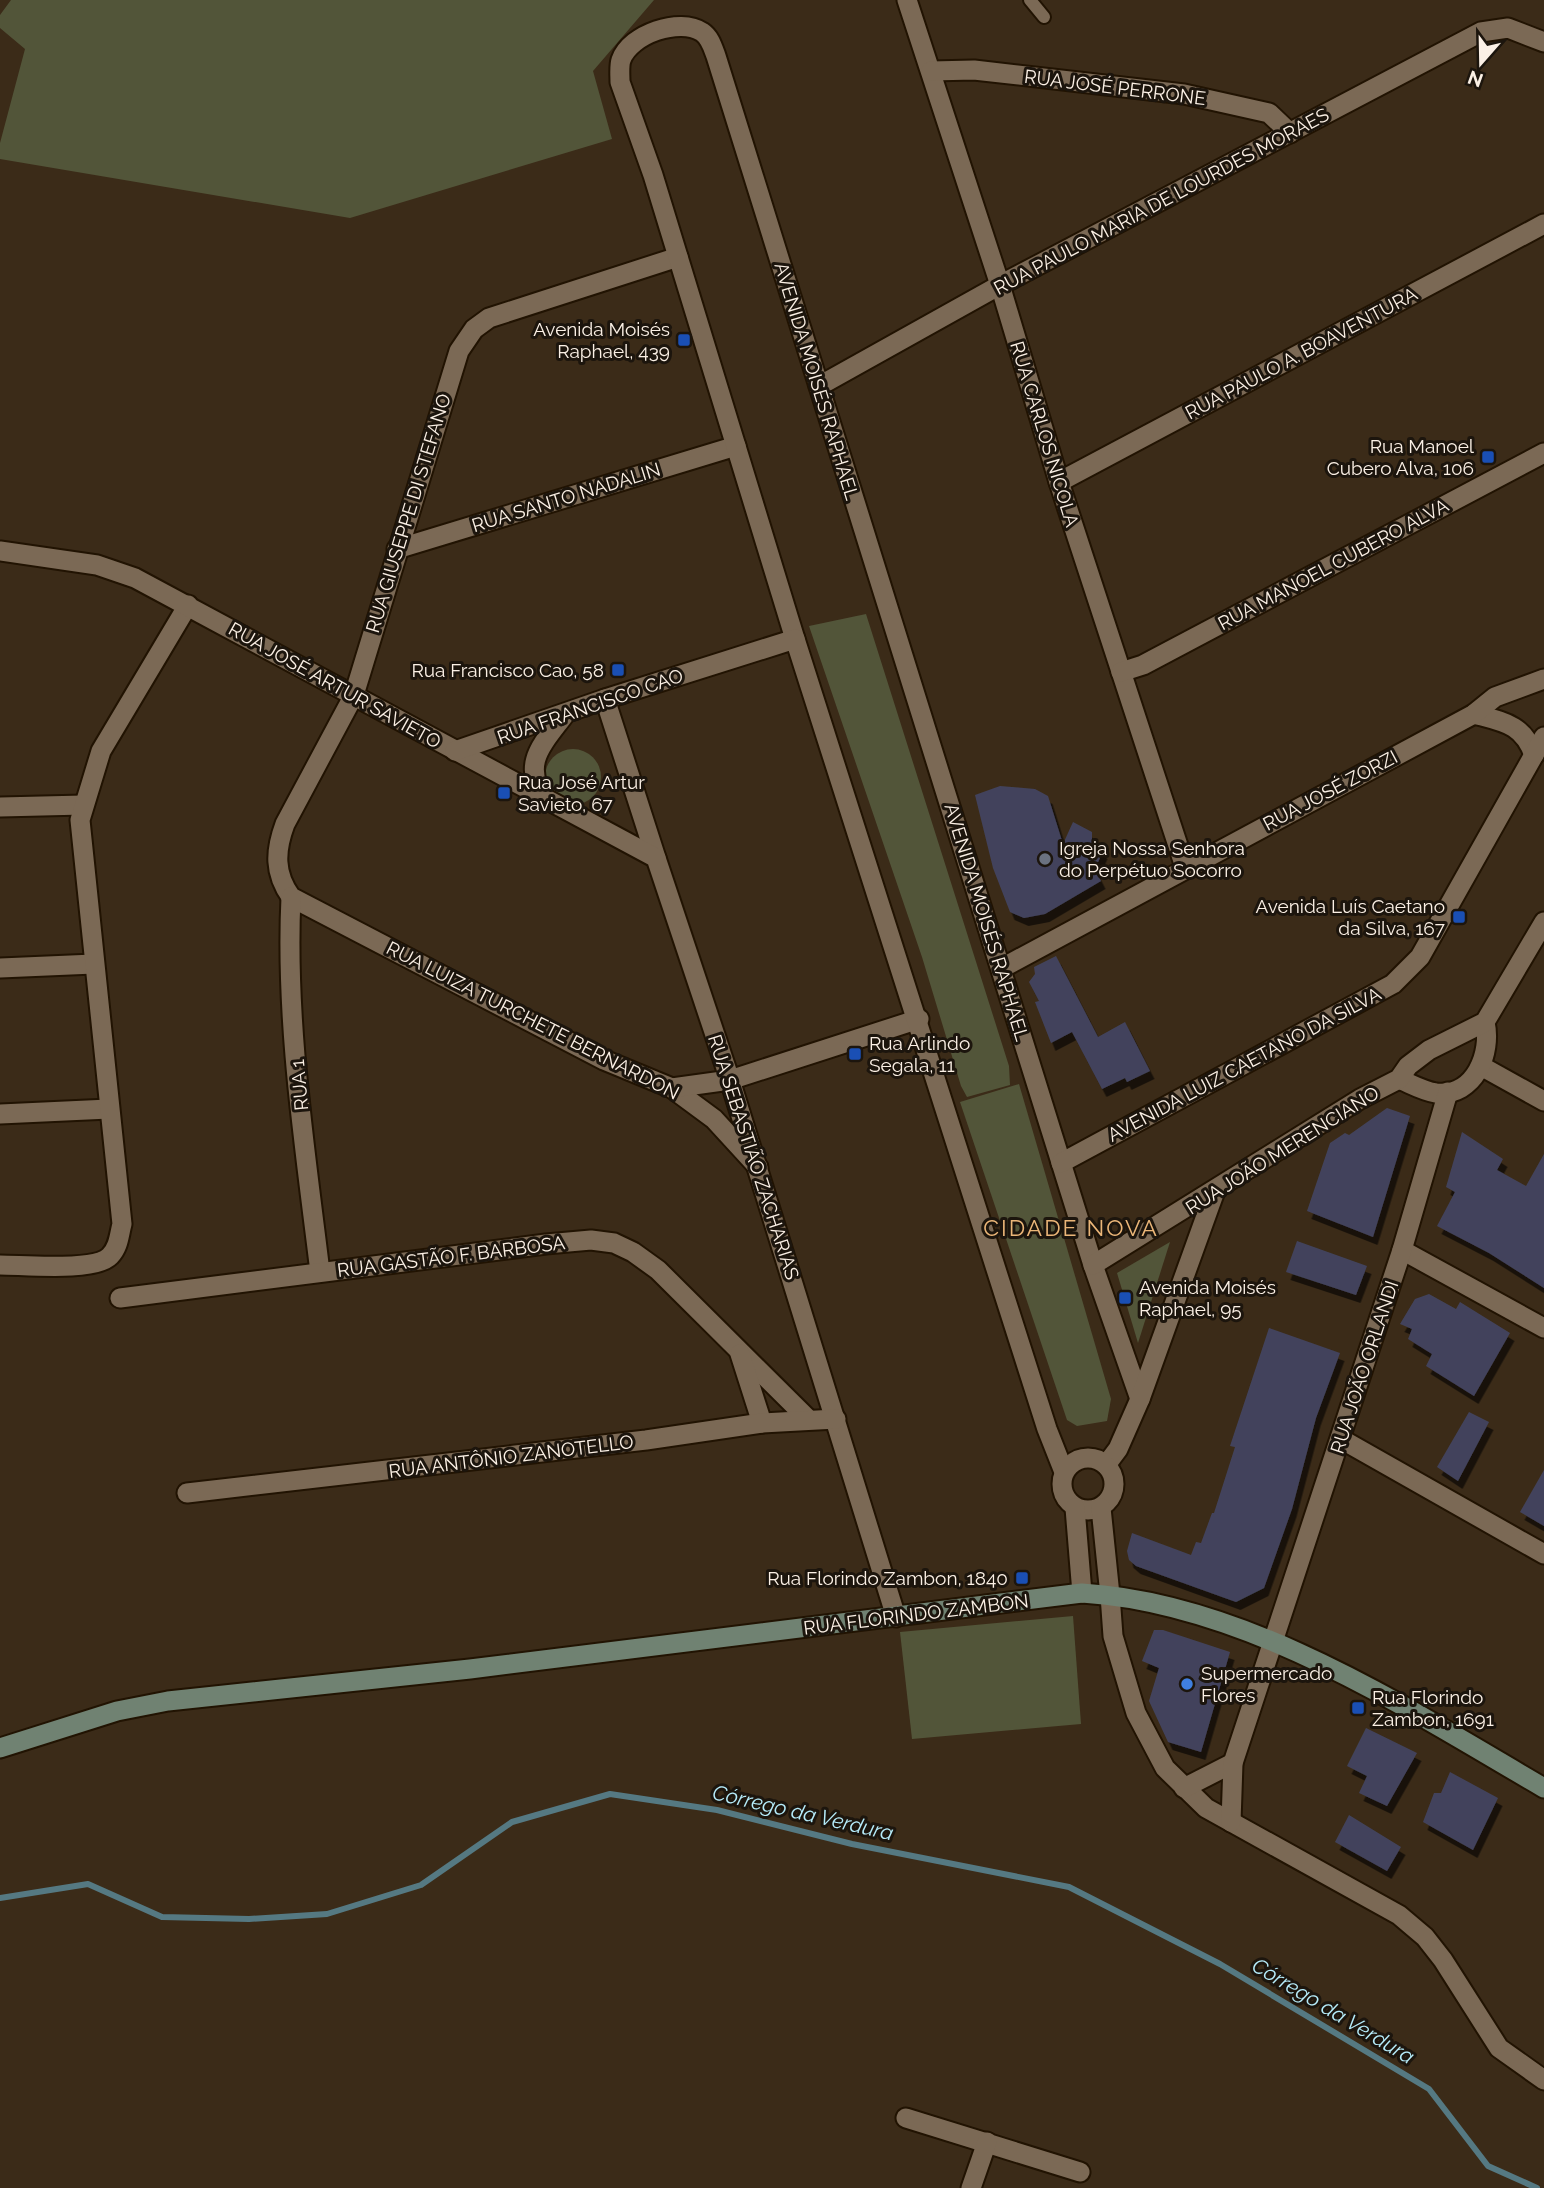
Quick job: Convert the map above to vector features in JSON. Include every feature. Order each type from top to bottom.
[{"type":"main road","name":"RUA FLORINDO ZAMBON","points":[[0,1748],[117,1711],[247,1690],[470,1669],[1082,1593],[1110,1595],[1170,1607],[1271,1640],[1376,1693],[1544,1788]]},
{"type":"street","name":"RUA CARLOS NICOLA","points":[[907,0],[1000,285],[1059,482],[1185,867]]},
{"type":"street","name":"AVENIDA MOISÉS RAPHAEL","points":[[1064,1472],[1047,1429],[919,1019],[795,639],[678,257],[620,82],[620,68],[625,53],[633,44],[652,32],[684,27],[703,33],[716,56],[1093,1265],[1140,1399]]},
{"type":"street","name":"RUA PAULO MARIA DE LOURDES MORAES","points":[[819,386],[1000,285],[1481,32],[1508,28],[1544,42]]},
{"type":"street","name":"RUA JOSÉ PERRONE","points":[[931,71],[974,70],[1184,94],[1269,113],[1290,133]]},
{"type":"street","name":"RUA PAULO A. BOAVENTURA","points":[[1059,482],[1544,224]]},
{"type":"street","name":"RUA GIUSEPPE DI STEFANO","points":[[291,897],[281,883],[277,864],[278,844],[285,824],[354,695],[459,351],[474,329],[489,318],[678,257]]},
{"type":"street","name":"RUA SANTO NADALIN","points":[[397,549],[736,446]]},
{"type":"street","name":"RUA MANOEL CUBERO ALVA","points":[[1121,672],[1143,665],[1544,453]]},
{"type":"street","name":"RUA JOSÉ ARTUR SAVIETO","points":[[0,551],[97,565],[135,578],[188,604],[545,801],[656,858]]},
{"type":"street","points":[[0,1265],[93,1265],[109,1258],[117,1246],[122,1224],[80,820],[101,751],[188,604]]},
{"type":"street","name":"RUA FRANCISCO CAO","points":[[455,751],[605,699],[795,639]]},
{"type":"street","name":"RUA JOSÉ ZORZI","points":[[1002,968],[1474,713],[1495,697],[1544,679]]},
{"type":"street","name":"RUA SEBASTIÃO ZACHARIAS","points":[[605,699],[758,1167],[895,1617]]},
{"type":"street","points":[[1474,713],[1516,727],[1528,738],[1534,755]]},
{"type":"street","points":[[545,801],[533,777],[533,765],[543,742],[565,714]]},
{"type":"street","name":"AVENIDA LUIZ CAETANO DA SILVA","points":[[1061,1163],[1393,984],[1420,957],[1544,737]]},
{"type":"street","points":[[0,807],[84,805]]},
{"type":"street","name":"RUA LUIZA TURCHETE BERNARDON","points":[[291,897],[604,1060],[672,1088],[714,1119],[758,1167]]},
{"type":"street","name":"RUA 1","points":[[291,897],[288,950],[292,1004],[320,1272]]},
{"type":"street","points":[[1448,1092],[1474,1077],[1481,1066],[1488,1047],[1485,1022],[1544,922]]},
{"type":"street","points":[[0,968],[94,964]]},
{"type":"street","points":[[672,1088],[730,1080],[919,1019]]},
{"type":"street","name":"RUA JOÃO MERENCIANO","points":[[1093,1265],[1360,1099],[1399,1079],[1408,1066],[1429,1050],[1485,1022]]},
{"type":"street","points":[[1481,1066],[1544,1101]]},
{"type":"street","name":"RUA JOÃO MERENCIANO","points":[[1399,1079],[1435,1093],[1448,1092]]},
{"type":"street","name":"RUA JOÃO ORLANDI","points":[[1231,1822],[1233,1763],[1271,1640],[1341,1439],[1402,1250],[1448,1092]]},
{"type":"street","points":[[0,1114],[109,1109]]},
{"type":"street","points":[[1106,1465],[1118,1449],[1140,1399],[1215,1191]]},
{"type":"street","name":"RUA GASTÃO F. BARBOSA","points":[[120,1297],[546,1244],[591,1240],[614,1243],[658,1270],[808,1419]]},
{"type":"street","points":[[1402,1250],[1544,1328]]},
{"type":"street","points":[[740,1354],[762,1423]]},
{"type":"street","name":"RUA ANTÔNIO ZANOTELLO","points":[[187,1493],[646,1440],[762,1423],[836,1419]]},
{"type":"street","points":[[1341,1439],[1544,1554]]},
{"type":"street","points":[[1075,1508],[1088,1511],[1101,1508],[1113,1493],[1115,1483],[1106,1465],[1100,1460],[1083,1458],[1069,1466],[1064,1472],[1062,1492],[1075,1508],[1082,1593],[1111,1627]]},
{"type":"street","points":[[1101,1508],[1111,1627],[1136,1713],[1165,1768],[1206,1808],[1399,1915],[1425,1937],[1444,1960],[1499,2048],[1544,2080]]},
{"type":"street","points":[[1184,1788],[1233,1763]]},
{"type":"street","points":[[906,2118],[1080,2172]]},
{"type":"street","points":[[971,2188],[987,2142]]},
{"type":"lane","points":[[1030,0],[1044,17]]},
{"type":"green space","points":[[11,0],[654,0],[593,71],[612,139],[350,218],[0,159],[0,143],[25,49],[0,28],[0,15]]},
{"type":"green space","points":[[866,614],[1009,1066],[1010,1085],[967,1097],[961,1086],[922,957],[809,626]]},
{"type":"green space","points":[[573,749],[584,751],[593,757],[599,766],[599,788],[593,797],[584,803],[573,805],[562,803],[553,797],[547,788],[545,777],[547,766],[553,757],[562,751]]},
{"type":"green space","points":[[1019,1084],[1111,1399],[1107,1421],[1077,1426],[1067,1420],[960,1102]]},
{"type":"green space","points":[[1170,1242],[1138,1343],[1117,1273]]},
{"type":"green space","points":[[1073,1616],[1081,1724],[912,1739],[900,1632]]},
{"type":"building","name":"Igreja Nossa Senhora do Perpétuo Socorro","points":[[1000,786],[1035,789],[1048,796],[1063,844],[1073,822],[1092,832],[1092,842],[1103,851],[1095,869],[1101,881],[1045,914],[1024,918],[1010,912],[993,868],[975,795]]},
{"type":"building","points":[[1056,956],[1098,1037],[1125,1022],[1150,1071],[1127,1082],[1125,1078],[1102,1089],[1072,1032],[1051,1043],[1035,1002],[1039,1001],[1029,982],[1035,974],[1034,967]]},
{"type":"building","points":[[1387,1108],[1410,1116],[1373,1237],[1307,1211],[1330,1143],[1345,1133],[1349,1135]]},
{"type":"building","points":[[1462,1132],[1503,1159],[1497,1170],[1526,1186],[1544,1154],[1544,1288],[1489,1253],[1437,1226],[1455,1192],[1446,1187]]},
{"type":"building","points":[[1297,1241],[1367,1266],[1356,1295],[1286,1272]]},
{"type":"building","points":[[1429,1294],[1456,1309],[1460,1302],[1510,1333],[1474,1396],[1426,1366],[1432,1354],[1408,1339],[1412,1329],[1400,1324],[1415,1299]]},
{"type":"building","points":[[1269,1328],[1340,1353],[1316,1418],[1292,1509],[1264,1588],[1236,1602],[1136,1566],[1129,1560],[1127,1551],[1132,1533],[1191,1555],[1196,1542],[1201,1543],[1214,1513],[1235,1447],[1230,1446]]},
{"type":"building","points":[[1469,1412],[1489,1422],[1458,1481],[1437,1467]]},
{"type":"building","points":[[1544,1470],[1544,1526],[1520,1512]]},
{"type":"building","name":"Supermercado Flores","points":[[1154,1630],[1163,1630],[1230,1652],[1201,1752],[1168,1742],[1149,1701],[1159,1668],[1142,1661]]},
{"type":"building","points":[[1366,1728],[1417,1753],[1387,1806],[1359,1793],[1367,1776],[1347,1766]]},
{"type":"building","points":[[1450,1772],[1498,1798],[1473,1850],[1423,1822],[1434,1793],[1441,1793]]},
{"type":"building","points":[[1349,1815],[1401,1847],[1387,1871],[1335,1842]]},
{"type":"waterway","name":"Córrego da Verdura","points":[[0,1898],[88,1884],[162,1917],[249,1919],[327,1914],[421,1885],[512,1822],[610,1794],[717,1810],[852,1844],[1069,1887],[1220,1964],[1429,2089],[1488,2166],[1537,2188]]},
{"type":"place","name":"Avenida Moisés Raphael, 439","points":[[684,340]]},
{"type":"place","name":"Rua Manoel Cubero Alva, 106","points":[[1488,457]]},
{"type":"place","name":"Rua Francisco Cao, 58","points":[[618,670]]},
{"type":"place","name":"Rua José Artur Savieto, 67","points":[[504,793]]},
{"type":"place","name":"Igreja Nossa Senhora do Perpétuo Socorro","points":[[1045,859]]},
{"type":"place","name":"Avenida Luís Caetano da Silva, 167","points":[[1459,917]]},
{"type":"place","name":"Rua Arlindo Segala, 11","points":[[855,1054]]},
{"type":"place","name":"Avenida Moisés Raphael, 95","points":[[1125,1298]]},
{"type":"place","name":"Rua Florindo Zambon, 1840","points":[[1022,1578]]},
{"type":"place","name":"Supermercado Flores","points":[[1187,1684]]},
{"type":"place","name":"Rua Florindo Zambon, 1691","points":[[1358,1708]]},
{"type":"district","name":"CIDADE NOVA","points":[[1071,1228]]}]
